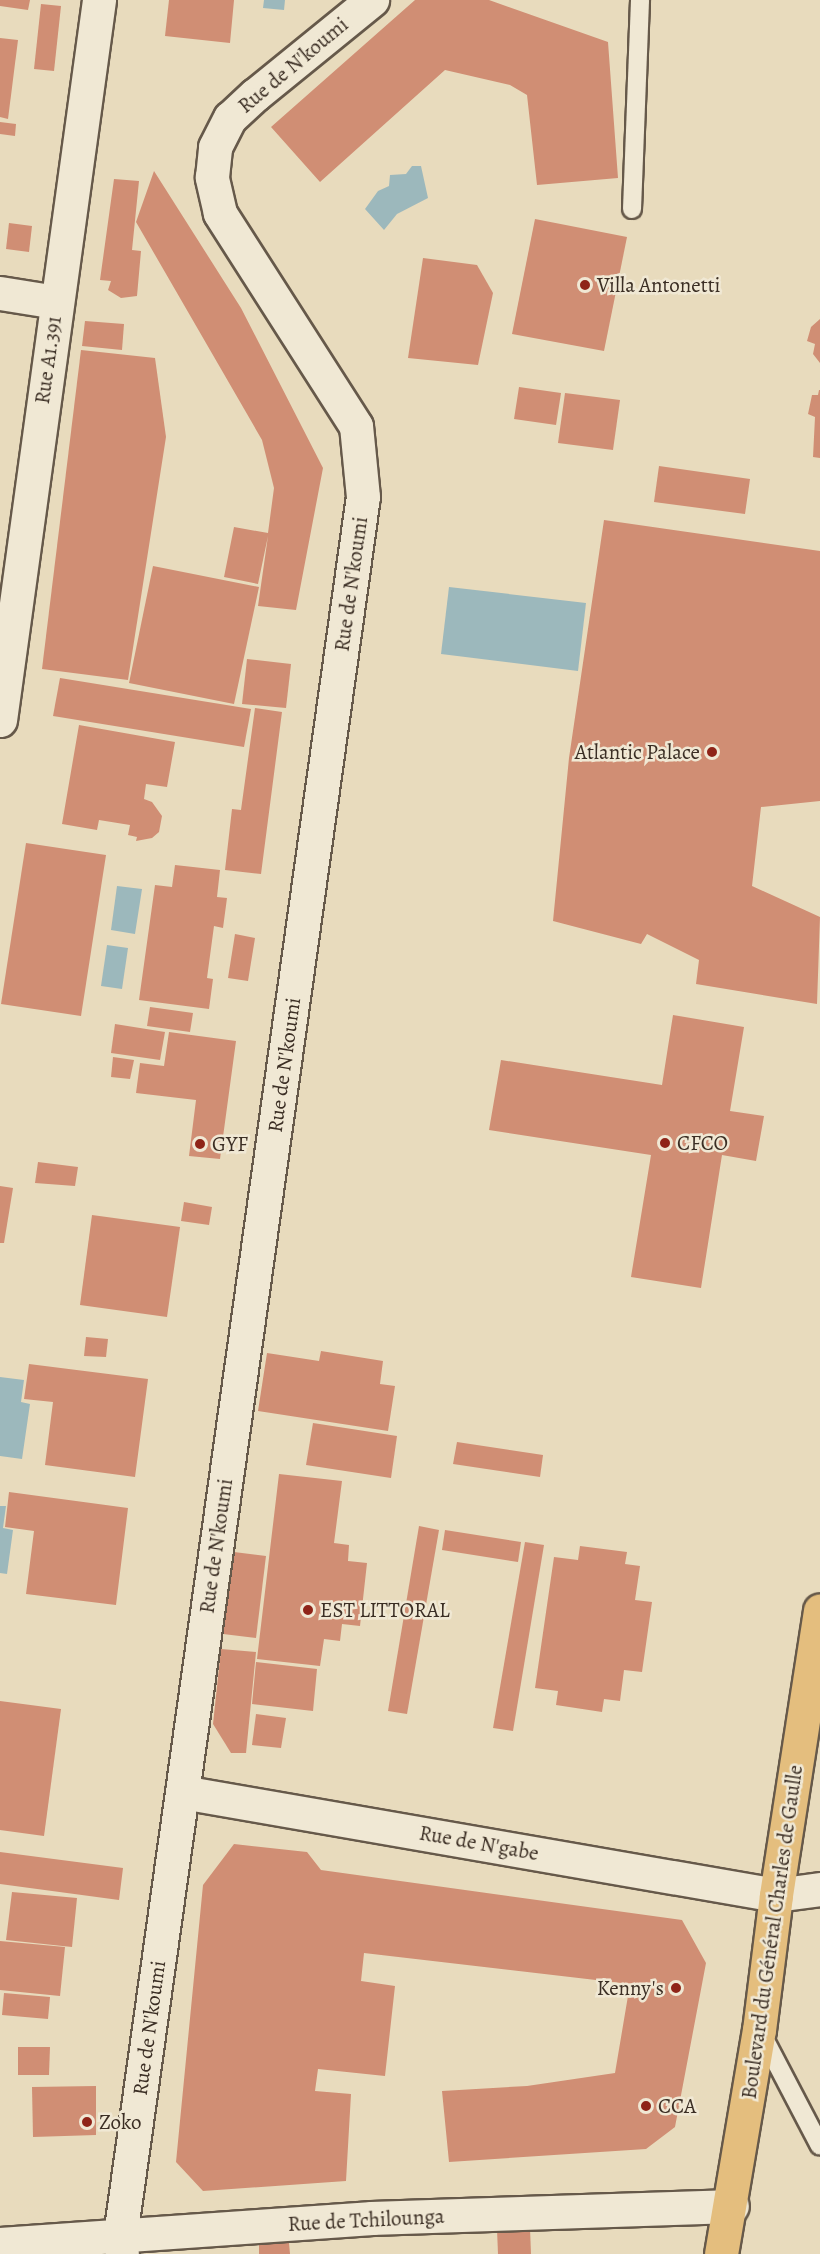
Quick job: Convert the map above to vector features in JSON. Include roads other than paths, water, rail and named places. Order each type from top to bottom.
[{"type":"main road","name":"Boulevard du Général Charles de Gaulle","points":[[721,2254],[732,2206],[759,2030],[776,1895],[820,1610]]},
{"type":"street","name":"Rue A1.391","points":[[0,720],[99,0]]},
{"type":"street","name":"Rue de N'koumi","points":[[121,2245],[363,497],[356,426],[220,213],[212,177],[214,147],[238,110],[372,0]]},
{"type":"street","points":[[0,293],[56,302]]},
{"type":"street","name":"Rue de N'gabe","points":[[182,1792],[776,1895],[820,1889]]},
{"type":"street","name":"Rue de Tchilounga","points":[[0,2244],[121,2245],[372,2218],[732,2206]]},
{"type":"lane","points":[[632,208],[640,0]]},
{"type":"lane","points":[[759,2030],[820,2146]]},
{"type":"water","points":[[264,0],[285,0],[284,10],[263,8]]},
{"type":"water","points":[[412,166],[421,166],[428,198],[397,214],[384,230],[365,209],[378,191],[389,186],[390,175],[406,174]]},
{"type":"water","points":[[449,587],[586,603],[578,671],[441,654]]},
{"type":"water","points":[[117,886],[142,889],[135,934],[111,930]]},
{"type":"water","points":[[107,945],[128,948],[122,989],[101,986]]},
{"type":"water","points":[[0,1377],[24,1380],[21,1402],[30,1404],[22,1459],[0,1456]]},
{"type":"water","points":[[0,1506],[6,1506],[3,1528],[13,1530],[7,1574],[0,1573]]},
{"type":"place","name":"Villa Antonetti","points":[[585,285]]},
{"type":"place","name":"Atlantic Palace","points":[[712,752]]},
{"type":"place","name":"CFCO","points":[[665,1143]]},
{"type":"place","name":"GYF","points":[[200,1144]]},
{"type":"place","name":"EST LITTORAL","points":[[308,1610]]},
{"type":"place","name":"Kenny's","points":[[676,1988]]},
{"type":"place","name":"CCA","points":[[646,2106]]},
{"type":"place","name":"Zoko","points":[[87,2122]]}]
